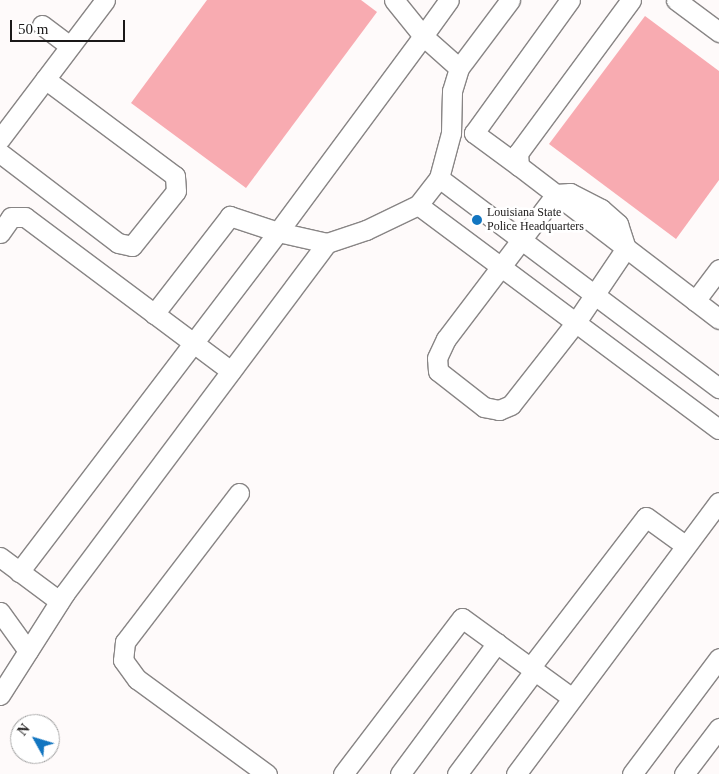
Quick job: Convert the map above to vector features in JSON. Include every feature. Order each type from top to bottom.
[{"type":"street","points":[[0,139],[105,0]]},
{"type":"street","points":[[394,0],[423,36],[458,68]]},
{"type":"street","points":[[19,572],[194,344],[449,0]]},
{"type":"street","points":[[154,314],[230,216],[278,232],[327,243],[366,230],[418,205],[439,178],[451,133],[452,91],[458,68],[510,0]]},
{"type":"street","points":[[570,0],[474,133],[719,319]]},
{"type":"street","points":[[519,166],[518,153],[632,0]]},
{"type":"street","points":[[676,0],[719,32]]},
{"type":"street","points":[[42,25],[70,46]]},
{"type":"street","points":[[0,153],[118,243],[132,246],[176,191],[175,176],[45,79]]},
{"type":"street","points":[[439,178],[719,388]]},
{"type":"street","points":[[556,194],[446,339],[437,358],[438,371],[484,407],[499,410],[511,405],[576,322],[626,248]]},
{"type":"street","points":[[418,205],[719,429]]},
{"type":"street","points":[[0,232],[11,217],[25,217],[231,372]]},
{"type":"street","points":[[0,695],[59,601],[327,243]]},
{"type":"street","points":[[695,301],[719,269]]},
{"type":"street","points":[[239,493],[125,642],[123,660],[137,679],[267,774]]},
{"type":"street","points":[[516,774],[719,502]]},
{"type":"street","points":[[457,774],[532,669],[646,517],[686,546]]},
{"type":"street","points":[[0,557],[59,601]]},
{"type":"street","points":[[0,612],[28,651]]},
{"type":"street","points":[[343,774],[462,618],[572,698]]},
{"type":"street","points":[[400,774],[497,644]]},
{"type":"street","points":[[632,774],[719,658]]},
{"type":"street","points":[[684,774],[719,728]]},
{"type":"building","points":[[207,0],[361,0],[377,12],[246,188],[131,103]]},
{"type":"building","points":[[645,16],[719,71],[719,180],[676,239],[549,144]]},
{"type":"place","name":"Louisiana State Police Headquarters","points":[[477,220]]}]
